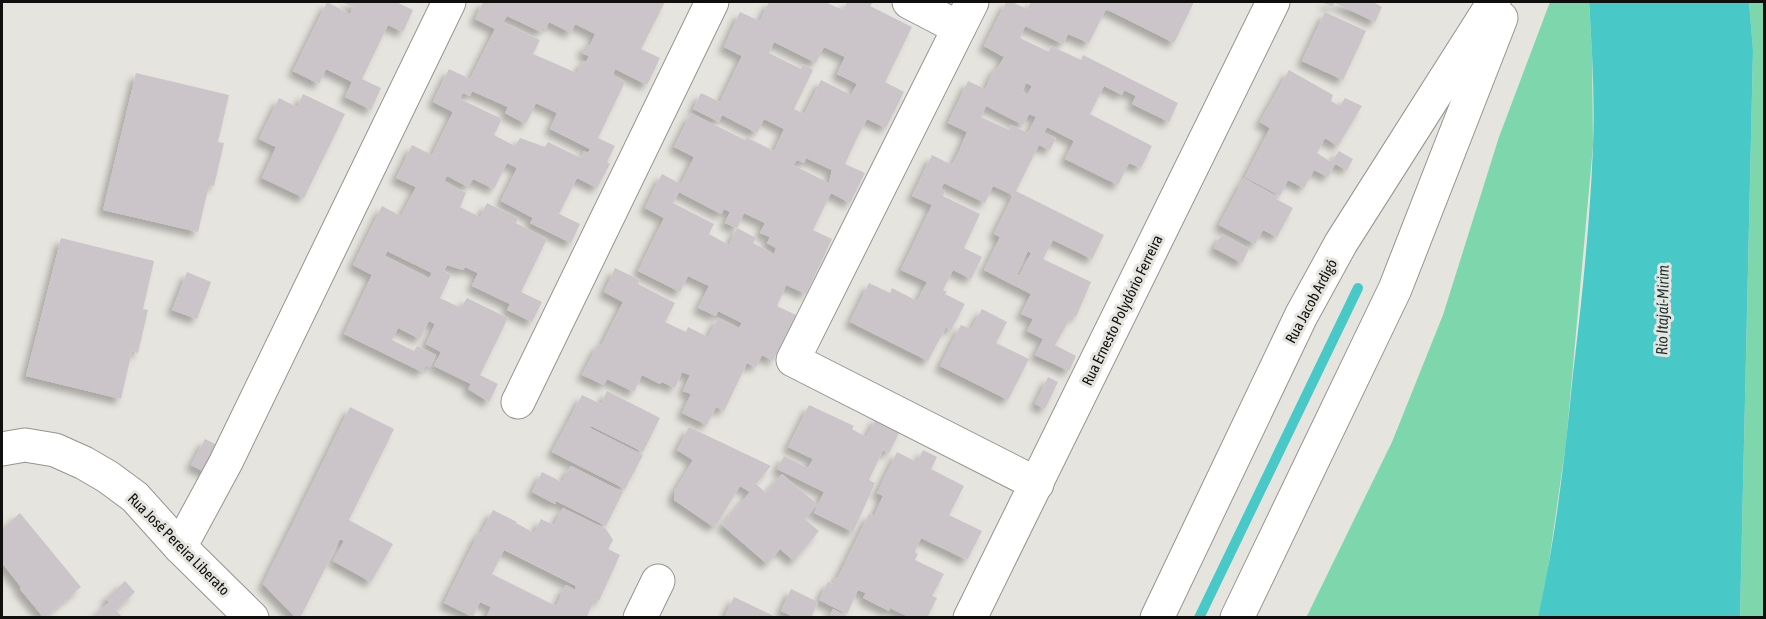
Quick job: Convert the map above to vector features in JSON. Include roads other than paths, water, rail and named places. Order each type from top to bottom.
[{"type":"street","points":[[180,547],[226,462],[449,2]]},
{"type":"street","points":[[518,402],[712,2]]},
{"type":"street","points":[[909,2],[966,15],[794,360],[1037,484]]},
{"type":"street","name":"Rua Ernesto Polydório Ferreira","points":[[970,618],[1273,2]]},
{"type":"street","name":"Rua Jacob Ardigó","points":[[1156,618],[1301,316],[1336,254],[1494,2]]},
{"type":"street","points":[[1237,618],[1395,289],[1508,2]]},
{"type":"street","name":"Rua José Pereira Liberato","points":[[2,448],[25,445],[55,450],[108,477],[135,497],[180,547],[252,618]]},
{"type":"street","points":[[640,618],[658,581]]},
{"type":"water","name":"Rio Itajaí-Mirim","points":[[1589,2],[1749,2],[1753,50],[1740,617],[1538,617],[1550,557],[1567,435],[1588,232],[1594,111]]},
{"type":"waterway","points":[[1199,618],[1358,288]]}]
